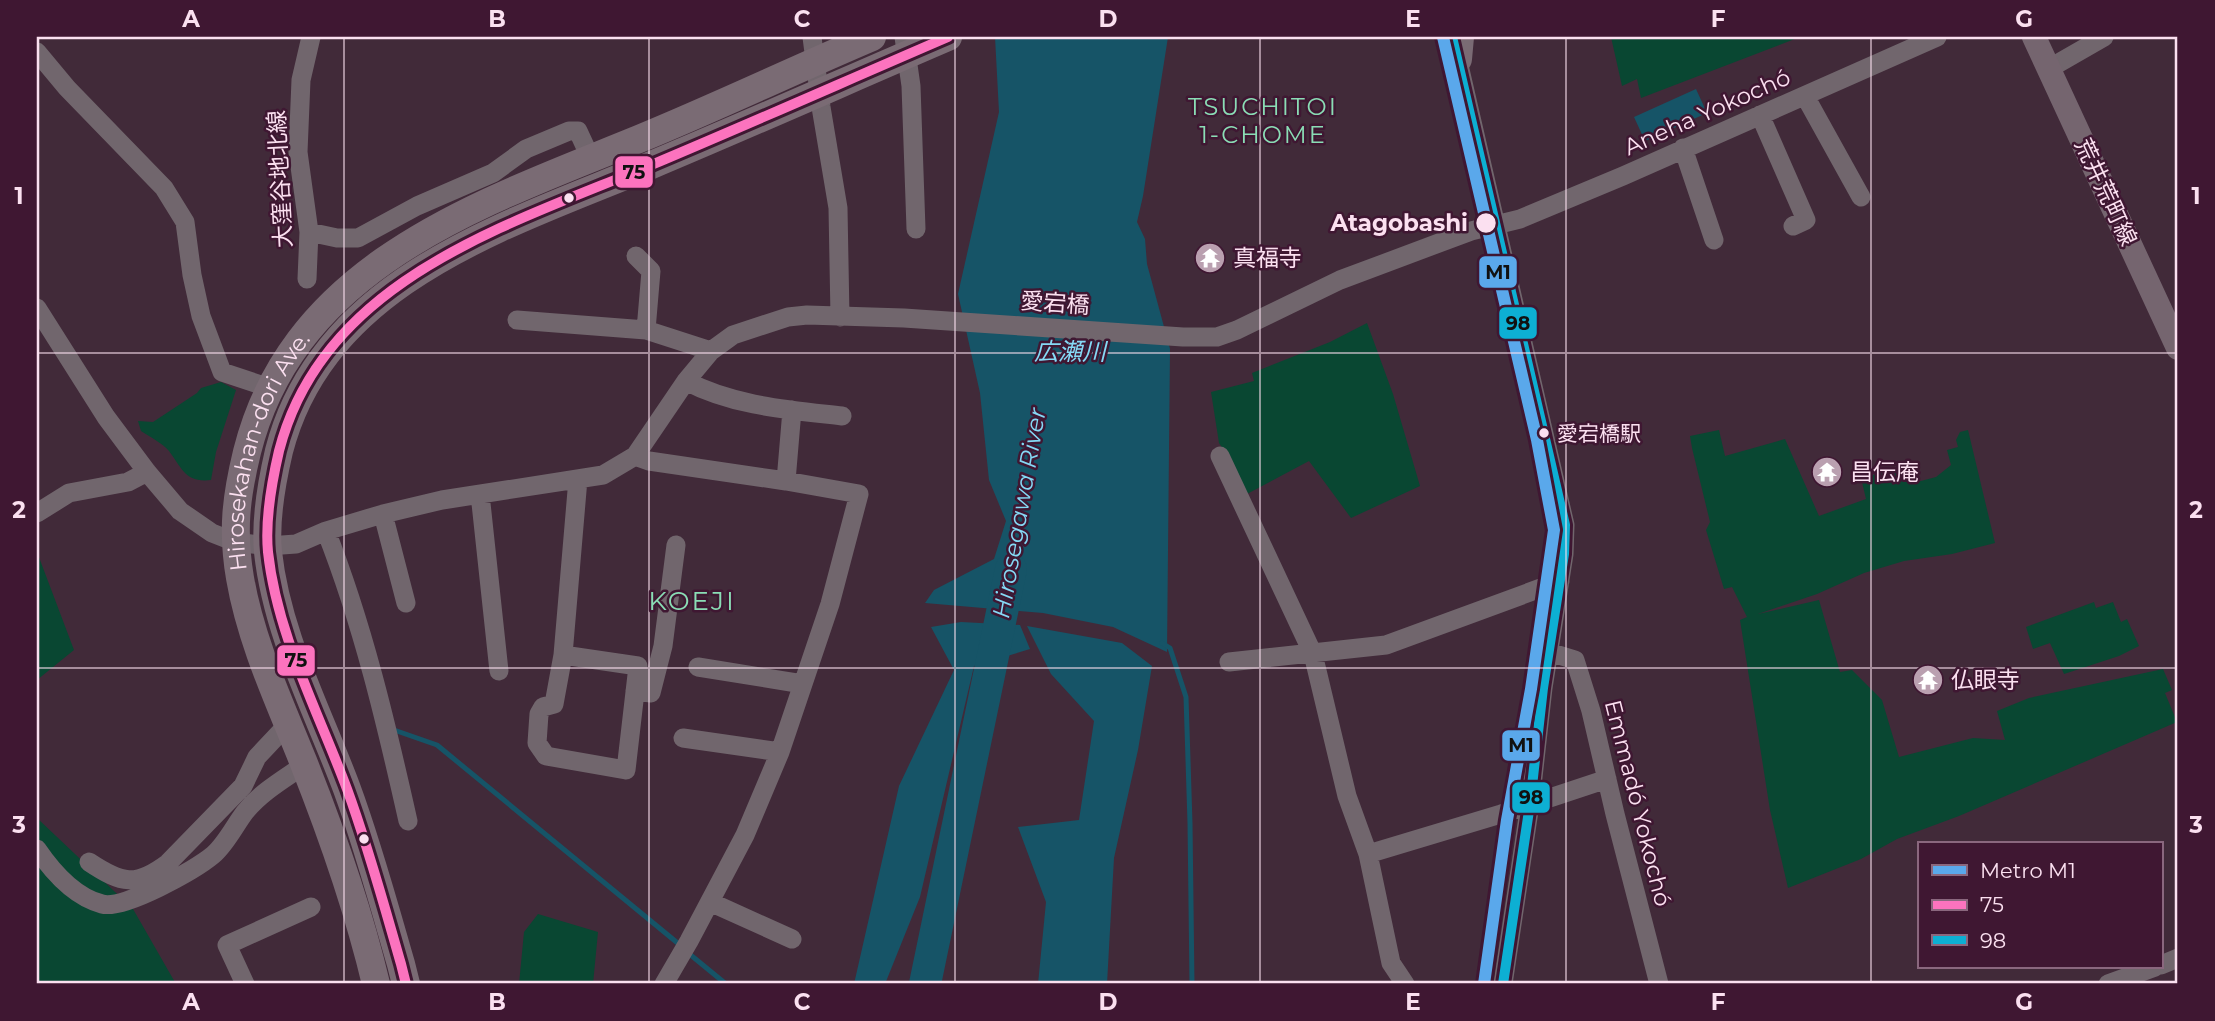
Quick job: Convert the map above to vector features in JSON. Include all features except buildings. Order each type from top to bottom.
[{"type":"highway","name":"Hirosekahan-dori Ave.","points":[[376,984],[347,881],[253,635],[234,542],[239,485],[253,428],[270,388],[298,341],[334,301],[396,251],[476,209],[872,37]]},
{"type":"highway","name":"Hirosekahan-dori Ave.","points":[[406,984],[348,792],[295,658],[281,617],[271,574],[268,546],[272,480],[291,415],[305,386],[335,343],[365,310],[409,277],[477,238],[948,37]]},
{"type":"main road","name":"荒井荒町線","points":[[2034,37],[2171,310],[2178,348]]},
{"type":"street","name":"大窪谷地北線","points":[[307,279],[309,232],[298,152],[301,79],[311,37]]},
{"type":"street","points":[[812,37],[838,208],[840,317]]},
{"type":"street","points":[[904,37],[911,86],[916,229]]},
{"type":"street","name":"Aneha Yokochó","points":[[1183,337],[1217,337],[1237,330],[1340,280],[1471,230],[1520,219],[1937,37]]},
{"type":"street","points":[[2050,68],[2104,37]]},
{"type":"street","points":[[1457,44],[1495,225],[1562,508],[1566,540],[1503,984]]},
{"type":"street","points":[[37,52],[163,188],[186,222],[192,275],[201,316],[222,372],[270,388]]},
{"type":"street","points":[[1805,96],[1861,198]]},
{"type":"street","points":[[1760,115],[1806,220],[1793,226]]},
{"type":"street","points":[[309,232],[337,238],[358,238],[417,206],[493,173],[526,149],[569,131],[578,131],[591,159]]},
{"type":"street","points":[[1683,148],[1714,240]]},
{"type":"street","points":[[636,256],[651,271],[646,330]]},
{"type":"street","points":[[37,309],[106,417],[147,472],[180,511],[212,533],[234,542],[268,546],[296,544],[326,531],[383,514],[480,494],[603,475],[635,456],[649,461],[859,494],[830,604],[780,752],[745,835],[664,984]]},
{"type":"street","name":"愛宕橋","points":[[635,456],[686,381],[711,351],[733,335],[773,321],[807,315],[924,319],[1183,337]]},
{"type":"street","points":[[517,320],[646,330],[711,351]]},
{"type":"street","points":[[686,381],[701,388],[766,406],[842,416]]},
{"type":"street","points":[[786,481],[792,410]]},
{"type":"street","points":[[1220,456],[1313,654],[1348,796],[1368,854],[1391,963],[1405,984]]},
{"type":"street","points":[[37,513],[69,493],[128,482],[147,472]]},
{"type":"street","points":[[563,655],[638,666],[626,770],[546,756],[537,743],[539,714],[543,707],[554,704],[563,655],[578,479]]},
{"type":"street","points":[[480,494],[499,671]]},
{"type":"street","points":[[383,514],[406,603]]},
{"type":"street","points":[[326,531],[379,692],[408,821]]},
{"type":"street","points":[[635,691],[651,693],[663,646],[676,545]]},
{"type":"street","points":[[1229,662],[1386,645],[1559,581]]},
{"type":"street","name":"Emmadó Yokochó","points":[[1549,652],[1575,660],[1591,711],[1659,984]]},
{"type":"street","points":[[698,667],[803,684]]},
{"type":"street","points":[[89,862],[120,878],[140,881],[154,873],[168,863],[243,786],[257,757],[288,724]]},
{"type":"street","points":[[683,738],[780,752]]},
{"type":"street","points":[[37,849],[71,888],[103,905],[142,897],[214,854],[247,809],[304,765]]},
{"type":"street","points":[[1368,854],[1607,779]]},
{"type":"street","points":[[710,902],[792,939]]},
{"type":"street","points":[[245,984],[227,945],[310,907]]},
{"type":"street","points":[[2108,984],[2152,968]]},
{"type":"green space","points":[[1611,37],[1800,37],[1641,98],[1637,79],[1622,86]]},
{"type":"green space","points":[[1367,323],[1393,394],[1420,486],[1351,518],[1309,461],[1247,494],[1219,443],[1211,392],[1254,381],[1252,373],[1330,342]]},
{"type":"green space","points":[[221,382],[236,390],[216,452],[211,480],[195,479],[185,473],[166,448],[141,431],[138,421],[153,422],[201,388]]},
{"type":"green space","points":[[1719,430],[1725,456],[1785,439],[1819,516],[1866,499],[1861,478],[1912,465],[1917,482],[1936,477],[1951,465],[1947,450],[1958,447],[1956,440],[1960,432],[1968,430],[1995,543],[1952,554],[1904,561],[1864,573],[1817,594],[1758,614],[1819,600],[1840,672],[1852,670],[1882,700],[1899,757],[1973,738],[2005,740],[1997,711],[2029,698],[2163,669],[2172,690],[2165,693],[2177,722],[1959,816],[1897,839],[1861,859],[1788,888],[1770,810],[1740,620],[1747,617],[1732,587],[1724,589],[1706,530],[1710,522],[1690,436]]},
{"type":"green space","points":[[37,552],[74,650],[37,680]]},
{"type":"green space","points":[[2094,602],[2096,608],[2113,602],[2121,622],[2127,619],[2139,646],[2119,656],[2064,674],[2050,643],[2033,649],[2026,627]]},
{"type":"green space","points":[[37,818],[133,909],[176,984],[37,984]]},
{"type":"green space","points":[[538,914],[598,932],[593,984],[519,984],[524,932]]},
{"type":"water","name":"広瀬川","points":[[995,37],[1168,37],[1137,222],[1145,239],[1147,264],[1170,349],[1167,652],[1113,627],[1043,613],[925,603],[934,590],[994,559],[1006,521],[989,480],[980,393],[958,294],[999,112]]},
{"type":"water","points":[[1696,89],[1707,113],[1645,141],[1634,117]]},
{"type":"water","points":[[961,622],[1020,625],[1030,649],[974,666],[920,897],[885,984],[854,984],[899,786],[954,670],[931,627]]},
{"type":"water","points":[[1027,626],[1122,643],[1152,666],[1138,750],[1114,858],[1107,984],[1038,984],[1046,902],[1018,827],[1079,820],[1094,721],[1051,674]]},
{"type":"waterway","name":"Hirosegawa River","points":[[925,984],[1011,569]]},
{"type":"waterway","points":[[1162,643],[1170,648],[1186,697],[1192,984]]},
{"type":"waterway","points":[[394,730],[437,745],[680,945]]},
{"type":"waterway","points":[[687,952],[726,984]]},
{"type":"metro line","name":"M1","points":[[1443,37],[1537,440],[1554,530],[1531,689],[1507,820],[1484,984]]},
{"type":"transit line","name":"75","points":[[406,984],[362,832],[289,643],[273,583],[267,540],[268,514],[279,451],[302,392],[335,343],[377,301],[426,267],[480,237],[948,37]]},
{"type":"transit line","name":"98","points":[[1452,37],[1565,525],[1564,554],[1503,984]]},
{"type":"place","name":"Atagobashi","points":[[1486,223]]},
{"type":"place","name":"真福寺","points":[[1210,258]]},
{"type":"place","name":"愛宕橋駅","points":[[1544,433]]},
{"type":"place","name":"昌伝庵","points":[[1827,472]]},
{"type":"place","name":"仏眼寺","points":[[1928,680]]},
{"type":"district","name":"TSUCHITOI 1-CHOME","points":[[1263,120]]},
{"type":"district","name":"KOEJI","points":[[692,601]]}]
